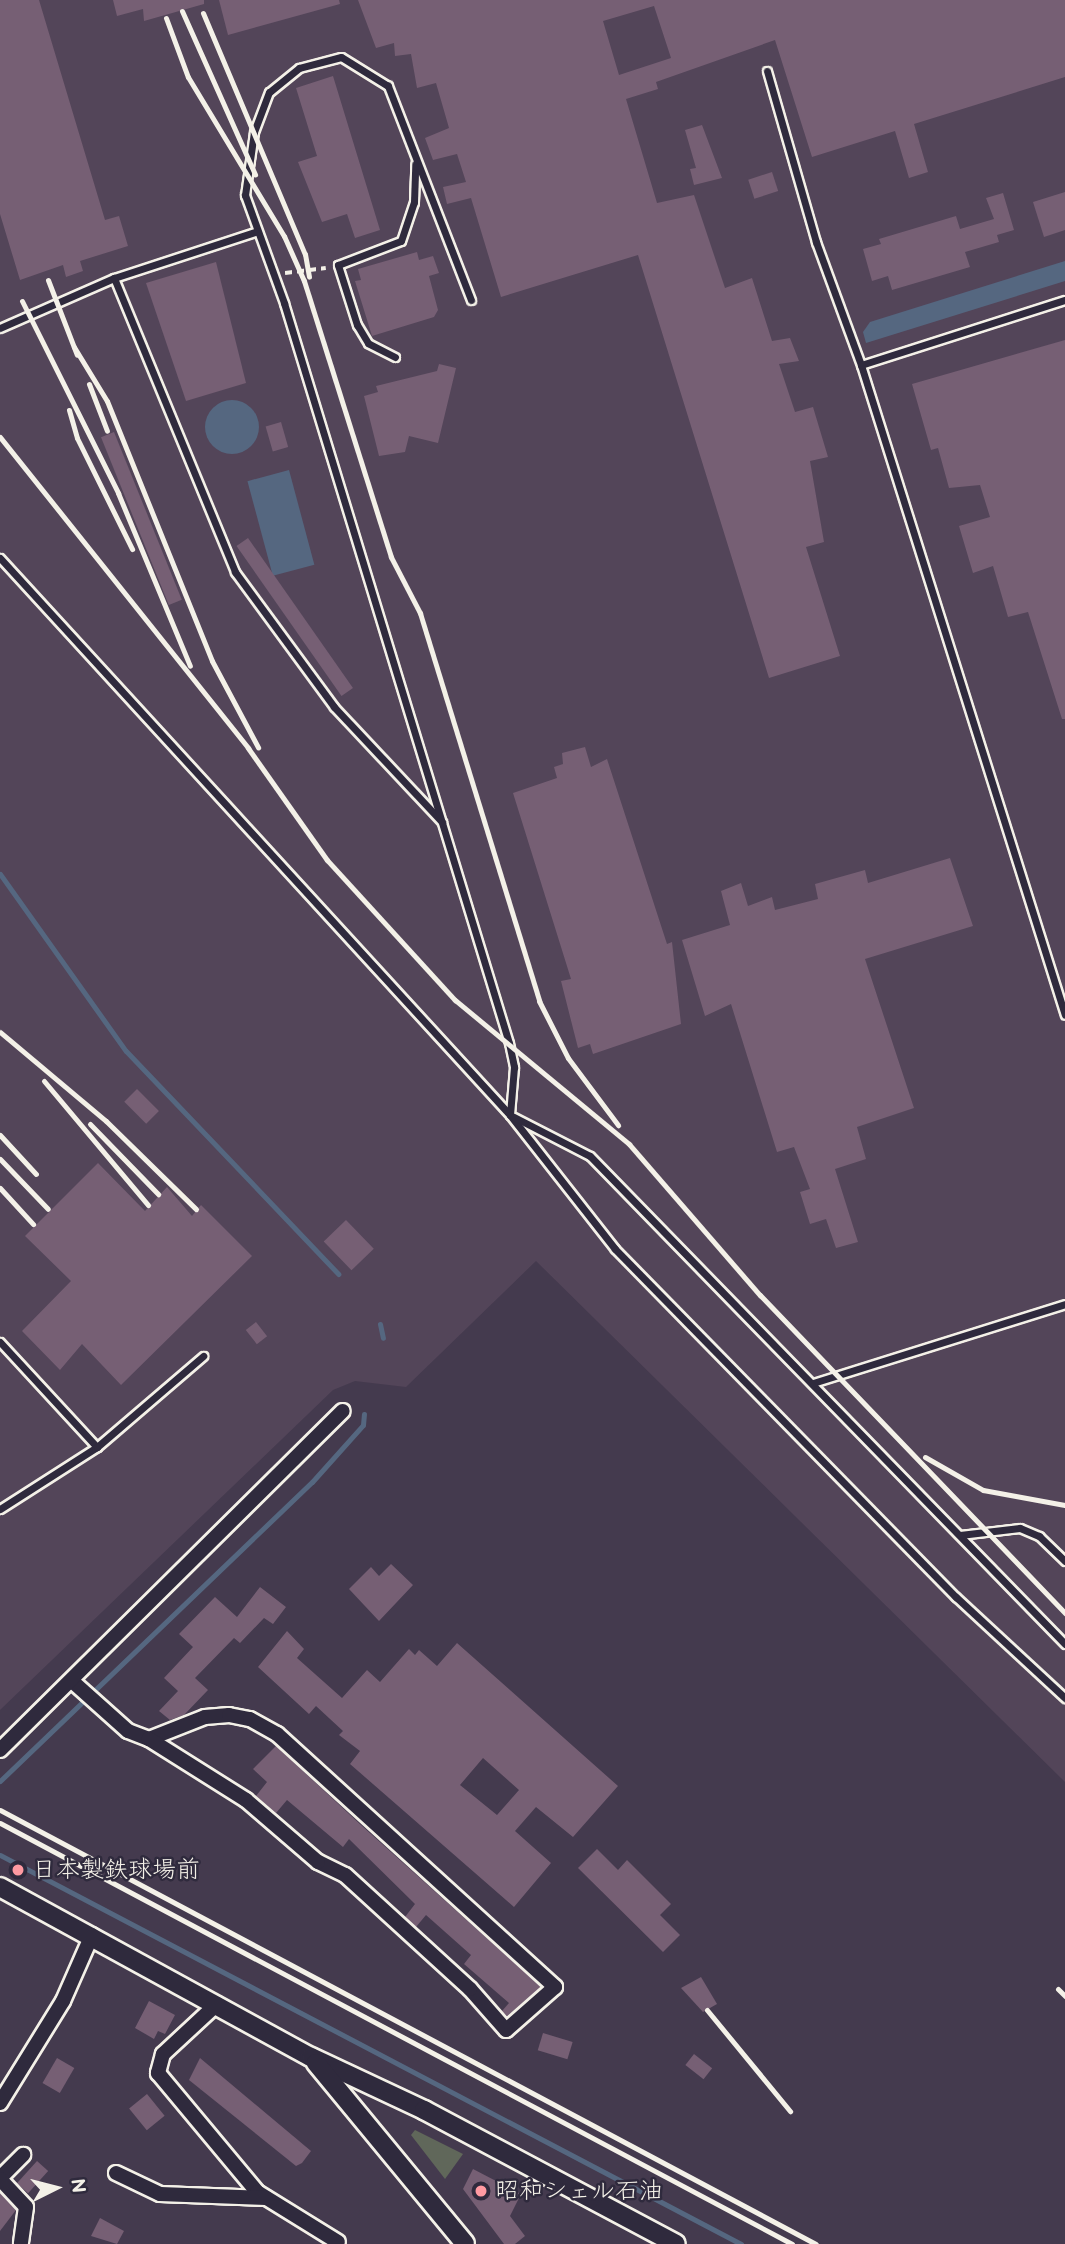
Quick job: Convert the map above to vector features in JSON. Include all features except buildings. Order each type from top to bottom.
[{"type":"street","points":[[0,1750],[82,1691],[342,1411]]},
{"type":"street","points":[[82,1691],[128,1731],[149,1739],[246,1800],[318,1862],[345,1875],[470,1989],[506,2030],[555,1987],[277,1734],[250,1718],[229,1715],[205,1717],[149,1739]]},
{"type":"street","points":[[0,1887],[311,2057],[424,2110],[676,2244]]},
{"type":"street","points":[[0,2103],[63,2001],[92,1935]]},
{"type":"street","points":[[217,2004],[163,2054],[158,2073],[266,2198],[338,2242]]},
{"type":"street","points":[[311,2057],[466,2244]]},
{"type":"street","points":[[21,2244],[26,2207],[0,2179],[23,2155]]},
{"type":"street","points":[[116,2173],[160,2193],[266,2198]]},
{"type":"lane","points":[[471,300],[388,86],[366,68],[341,57],[299,68],[269,92],[254,132],[245,195],[275,276],[509,1043],[514,1067],[510,1115]]},
{"type":"lane","points":[[767,71],[816,242],[861,365],[1061,990],[1065,1015]]},
{"type":"lane","points":[[396,357],[368,343],[357,325],[338,265],[401,242],[414,202],[415,159]]},
{"type":"lane","points":[[0,328],[114,278],[258,231]]},
{"type":"lane","points":[[114,278],[234,572],[334,706],[442,821]]},
{"type":"lane","points":[[861,365],[1065,300]]},
{"type":"lane","points":[[0,558],[510,1115],[615,1249],[956,1597],[1065,1698]]},
{"type":"lane","points":[[510,1115],[590,1156],[1065,1644]]},
{"type":"lane","points":[[813,1383],[1065,1304]]},
{"type":"lane","points":[[0,1342],[97,1447]]},
{"type":"lane","points":[[0,1509],[97,1447],[203,1356]]},
{"type":"lane","points":[[960,1535],[1020,1528],[1039,1536],[1065,1562]]},
{"type":"path","points":[[275,276],[338,265]]},
{"type":"shaded area","points":[[0,0],[1065,0],[1065,1782],[536,1261],[406,1387],[355,1381],[333,1390],[0,1710]]},
{"type":"green space","points":[[415,2130],[463,2154],[445,2179],[411,2135]]},
{"type":"water","points":[[1065,261],[1065,281],[866,343],[863,332],[870,322]]},
{"type":"water","points":[[232,400],[251,408],[259,427],[251,446],[232,454],[213,446],[205,427],[213,408]]},
{"type":"water","points":[[289,470],[314,565],[273,576],[247,481]]},
{"type":"waterway","points":[[0,874],[126,1051],[338,1274]]},
{"type":"waterway","points":[[380,1324],[383,1338]]},
{"type":"waterway","points":[[0,1781],[312,1482],[363,1425],[364,1414]]},
{"type":"waterway","points":[[0,1855],[741,2244]]},
{"type":"railway","points":[[182,11],[255,174]]},
{"type":"railway","points":[[203,13],[305,254],[309,277]]},
{"type":"railway","points":[[166,18],[188,77],[284,236],[304,281],[391,557],[420,613],[539,1001],[568,1058],[618,1125]]},
{"type":"railway","points":[[48,280],[77,355]]},
{"type":"railway","points":[[22,301],[118,493],[190,666]]},
{"type":"railway","points":[[74,347],[107,401],[212,661],[258,747]]},
{"type":"railway","points":[[89,384],[107,431]]},
{"type":"railway","points":[[69,410],[77,438],[132,549]]},
{"type":"railway","points":[[0,437],[248,748],[327,860],[455,1000],[629,1144],[760,1295],[1065,1613]]},
{"type":"railway","points":[[0,1032],[106,1121],[196,1209]]},
{"type":"railway","points":[[44,1081],[148,1205]]},
{"type":"railway","points":[[90,1124],[158,1194]]},
{"type":"railway","points":[[0,1135],[36,1174]]},
{"type":"railway","points":[[0,1159],[48,1209]]},
{"type":"railway","points":[[0,1188],[33,1224]]},
{"type":"railway","points":[[925,1457],[983,1490],[1065,1505]]},
{"type":"railway","points":[[0,1810],[816,2244]]},
{"type":"railway","points":[[0,1823],[792,2244]]},
{"type":"railway","points":[[1058,1989],[1065,1996]]},
{"type":"railway","points":[[707,2010],[790,2111]]},
{"type":"place","name":"日本製鉄球場前","points":[[18,1870]]},
{"type":"place","name":"昭和シェル石油","points":[[481,2191]]}]
